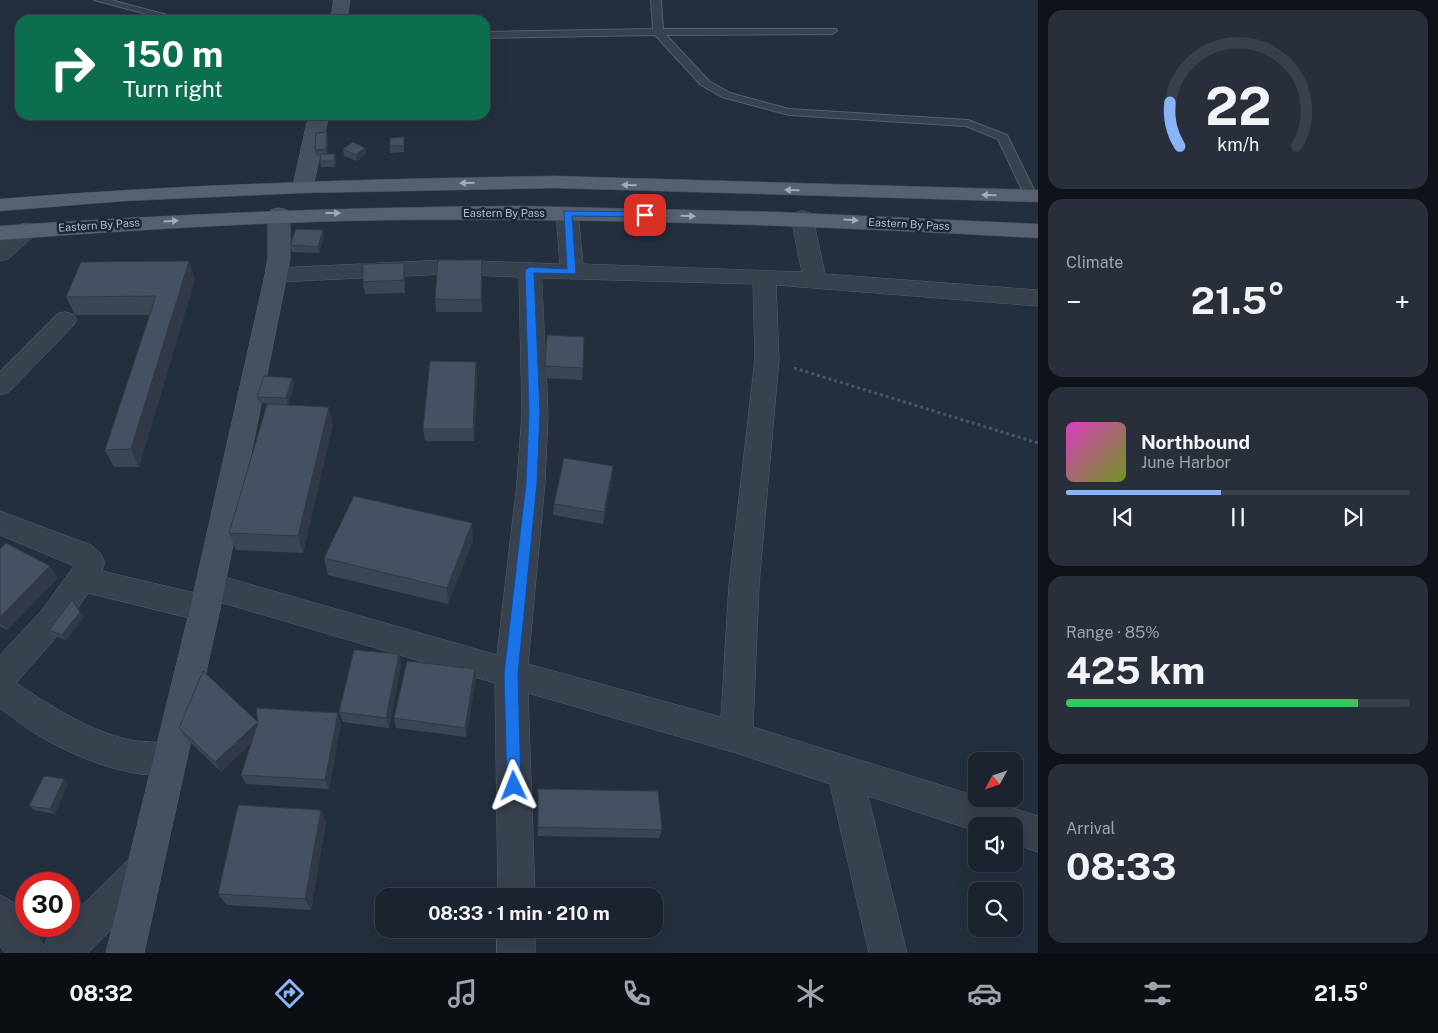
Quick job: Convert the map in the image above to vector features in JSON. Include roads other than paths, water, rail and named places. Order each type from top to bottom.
[{"type":"main road","points":[[0,205],[125,196],[304,187],[554,182],[1035,196]]},
{"type":"main road","name":"Eastern By Pass","points":[[0,233],[279,215],[567,213],[802,218],[1038,232]]},
{"type":"street","points":[[339,15],[342,0]]},
{"type":"street","points":[[304,187],[318,120]]},
{"type":"street","points":[[567,213],[572,272]]},
{"type":"street","points":[[125,953],[207,597],[276,275],[279,257],[279,215]]},
{"type":"street","points":[[802,218],[815,281]]},
{"type":"street","points":[[0,254],[27,230]]},
{"type":"street","points":[[276,275],[446,267],[764,277],[1038,298]]},
{"type":"street","points":[[516,888],[511,674],[531,483],[535,413],[530,270]]},
{"type":"street","points":[[736,737],[744,585],[759,422],[767,359],[764,277]]},
{"type":"street","points":[[0,386],[65,320]]},
{"type":"street","points":[[0,523],[81,554],[90,562],[88,570],[53,619],[0,678]]},
{"type":"street","points":[[82,579],[207,597],[375,632],[511,674],[736,737],[985,817]]},
{"type":"street","points":[[0,690],[53,726],[86,741],[123,755],[170,759]]},
{"type":"street","points":[[845,773],[888,953]]},
{"type":"street","points":[[1023,829],[1038,834]]},
{"type":"street","points":[[61,953],[143,871]]},
{"type":"street","points":[[0,914],[28,953]]},
{"type":"street","points":[[516,938],[516,953]]},
{"type":"lane","points":[[99,0],[160,15]]},
{"type":"lane","points":[[656,0],[658,32],[705,83],[726,95],[788,112],[968,123],[1003,137],[1035,196]]},
{"type":"lane","points":[[490,35],[832,31]]}]
